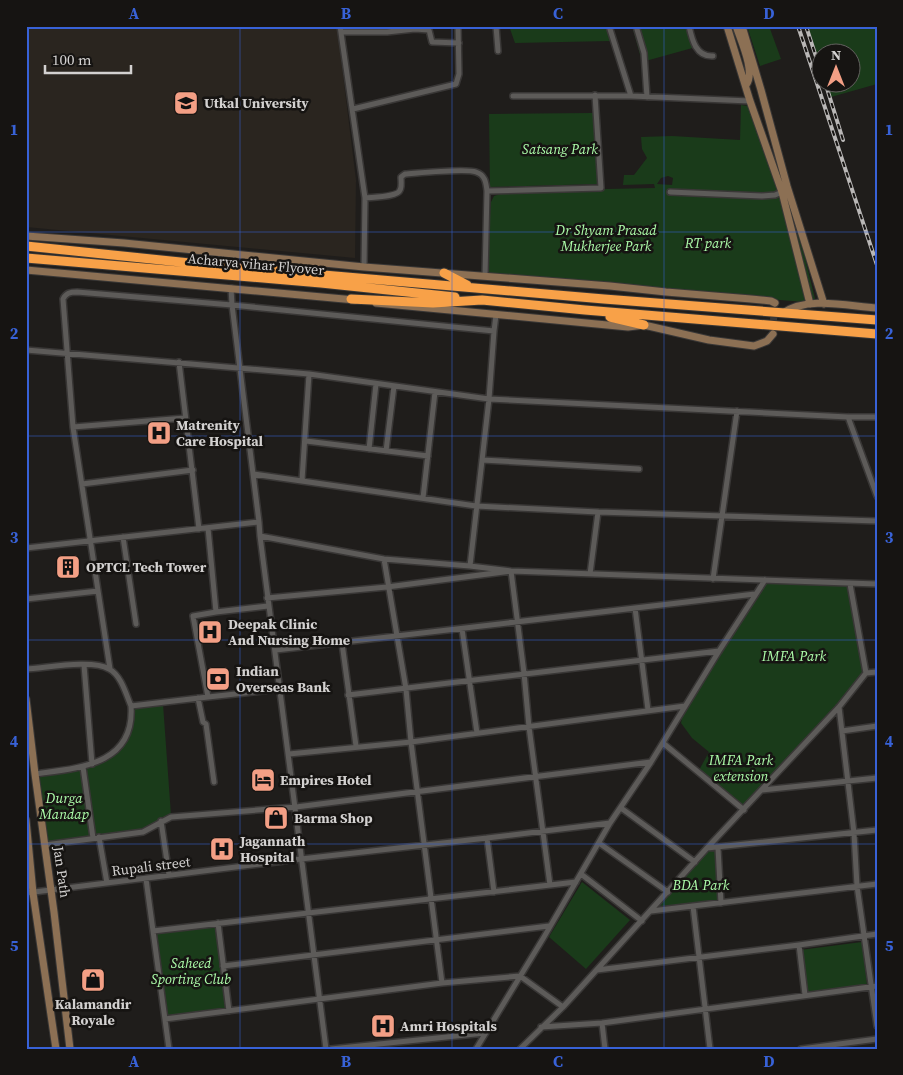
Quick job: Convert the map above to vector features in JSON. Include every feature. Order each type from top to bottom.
[{"type":"highway","name":"Acharya vihar Flyover","points":[[26,246],[218,266],[873,320]]},
{"type":"highway","name":"Acharya vihar Flyover","points":[[26,258],[321,283],[482,300]]},
{"type":"highway","points":[[444,273],[472,287]]},
{"type":"highway","points":[[351,299],[433,304],[482,300],[877,334]]},
{"type":"highway","points":[[585,310],[644,325]]},
{"type":"street","points":[[353,109],[456,84],[459,74],[458,26]]},
{"type":"street","points":[[496,26],[498,51]]},
{"type":"street","points":[[609,26],[631,96]]},
{"type":"street","points":[[636,26],[644,53],[647,97]]},
{"type":"street","points":[[689,26],[697,50],[706,56],[713,56]]},
{"type":"street","points":[[727,26],[750,101],[782,192],[810,304]]},
{"type":"street","points":[[736,26],[750,72],[750,80],[746,86]]},
{"type":"street","points":[[742,26],[787,186],[824,304]]},
{"type":"street","points":[[364,267],[365,198],[340,29],[387,32],[415,29],[429,30],[432,42],[458,43]]},
{"type":"street","points":[[750,72],[759,82]]},
{"type":"street","points":[[487,191],[601,188],[595,95]]},
{"type":"street","points":[[513,96],[595,95],[750,101]]},
{"type":"street","points":[[365,198],[398,193],[401,177],[405,174],[470,170],[482,175],[487,191],[485,276]]},
{"type":"street","points":[[670,192],[762,196],[775,195],[782,192]]},
{"type":"street","points":[[26,236],[124,243],[364,267],[752,299],[775,303]]},
{"type":"street","points":[[26,270],[351,299],[403,307],[628,327],[644,325],[709,340],[754,346],[767,341],[773,334]]},
{"type":"street","points":[[231,288],[267,598],[276,650],[326,1049]]},
{"type":"street","points":[[35,774],[83,767],[104,759],[116,750],[126,738],[131,726],[131,706],[121,683],[110,669],[73,427],[62,299],[69,292],[232,305],[494,331]]},
{"type":"street","points":[[782,313],[792,307],[810,304],[877,308]]},
{"type":"street","points":[[470,566],[489,399],[496,315]]},
{"type":"street","points":[[26,350],[309,374],[489,399],[736,412],[877,417]]},
{"type":"street","points":[[179,362],[199,529]]},
{"type":"street","points":[[302,480],[309,374]]},
{"type":"street","points":[[369,449],[376,384]]},
{"type":"street","points":[[386,451],[394,386]]},
{"type":"street","points":[[422,498],[435,392]]},
{"type":"street","points":[[713,579],[736,412]]},
{"type":"street","points":[[848,417],[877,496]]},
{"type":"street","points":[[73,427],[185,418]]},
{"type":"street","points":[[306,441],[428,456]]},
{"type":"street","points":[[482,460],[639,469]]},
{"type":"street","points":[[82,484],[193,470]]},
{"type":"street","points":[[254,474],[476,506],[877,522]]},
{"type":"street","points":[[590,574],[598,512]]},
{"type":"street","points":[[26,548],[259,522]]},
{"type":"street","points":[[208,528],[216,612]]},
{"type":"street","points":[[260,536],[384,559],[511,571],[877,584]]},
{"type":"street","points":[[124,537],[136,624]]},
{"type":"street","points":[[384,559],[387,587],[398,637],[406,689],[442,983]]},
{"type":"street","points":[[267,598],[387,587],[511,571]]},
{"type":"street","points":[[511,571],[550,885]]},
{"type":"street","points":[[476,1049],[610,823],[651,762],[765,580]]},
{"type":"street","points":[[850,584],[866,673]]},
{"type":"street","points":[[26,599],[98,591]]},
{"type":"street","points":[[276,650],[755,594]]},
{"type":"street","points":[[208,697],[192,616],[268,606]]},
{"type":"street","points":[[635,608],[648,710]]},
{"type":"street","points":[[462,629],[478,733]]},
{"type":"street","points":[[342,643],[356,746]]},
{"type":"street","points":[[348,696],[524,673],[719,651]]},
{"type":"street","points":[[26,669],[84,665],[110,669]]},
{"type":"street","points":[[84,665],[92,764]]},
{"type":"street","points":[[520,1049],[563,1007],[707,848],[839,707],[866,673],[877,672]]},
{"type":"street","points":[[131,706],[280,689]]},
{"type":"street","points":[[198,698],[203,722],[206,724],[214,782]]},
{"type":"street","name":"Jan Path","points":[[26,699],[46,845],[70,1049]]},
{"type":"street","points":[[289,754],[411,742],[685,706]]},
{"type":"street","points":[[839,707],[854,833],[857,886],[874,986],[877,1026]]},
{"type":"street","points":[[842,731],[877,726]]},
{"type":"street","points":[[663,743],[744,810]]},
{"type":"street","points":[[46,845],[142,832],[170,817],[296,807],[651,762]]},
{"type":"street","points":[[83,767],[93,838]]},
{"type":"street","points":[[762,790],[877,778]]},
{"type":"street","points":[[620,808],[695,862]]},
{"type":"street","points":[[26,820],[30,893],[56,1049]]},
{"type":"street","points":[[161,821],[169,875]]},
{"type":"street","name":"Rupali street","points":[[30,893],[610,823]]},
{"type":"street","points":[[707,848],[877,830]]},
{"type":"street","points":[[99,837],[107,883]]},
{"type":"street","points":[[487,838],[494,892]]},
{"type":"street","points":[[599,843],[668,892]]},
{"type":"street","points":[[718,848],[721,903]]},
{"type":"street","points":[[581,874],[642,921]]},
{"type":"street","points":[[146,878],[169,1049]]},
{"type":"street","points":[[153,931],[576,882]]},
{"type":"street","points":[[651,911],[877,884]]},
{"type":"street","points":[[693,906],[710,1049]]},
{"type":"street","points":[[218,923],[229,1011]]},
{"type":"street","points":[[223,966],[549,926]]},
{"type":"street","points":[[597,970],[877,934]]},
{"type":"street","points":[[799,945],[805,995]]},
{"type":"street","points":[[165,1019],[442,983],[520,976],[563,1007]]},
{"type":"street","points":[[542,1027],[602,1023],[874,986]]},
{"type":"street","points":[[602,1023],[605,1049]]},
{"type":"street","points":[[331,1049],[354,1045],[485,1033]]},
{"type":"street","points":[[801,1049],[834,1047],[877,1039]]},
{"type":"street","points":[[354,1045],[366,1049]]},
{"type":"shaded area","name":"Utkal University","points":[[26,26],[337,26],[356,180],[355,258],[26,227]]},
{"type":"green space","points":[[509,26],[606,26],[610,41],[515,43]]},
{"type":"green space","points":[[632,26],[690,26],[696,47],[642,62]]},
{"type":"green space","points":[[747,26],[769,26],[781,59],[760,66]]},
{"type":"green space","points":[[808,26],[877,26],[877,84],[860,89],[860,42],[813,42]]},
{"type":"green space","points":[[830,92],[849,92],[831,97]]},
{"type":"green space","points":[[741,105],[748,106],[785,193],[805,258],[816,303],[486,275],[491,202],[494,196],[510,191],[655,188],[654,184],[623,185],[624,175],[634,175],[647,158],[642,149],[641,137],[672,136],[740,140]],"holes":[[[668,176],[673,178],[672,185],[657,184],[661,178]]]},
{"type":"green space","name":"Satsang Park","points":[[593,113],[598,184],[490,187],[489,114]]},
{"type":"green space","name":"IMFA Park","points":[[765,580],[850,584],[866,673],[744,810],[698,772],[709,752],[692,738],[681,723],[685,706]]},
{"type":"green space","points":[[163,704],[171,815],[143,831],[94,836],[84,767],[104,760],[126,739],[132,706]]},
{"type":"green space","name":"Durga Mandap","points":[[82,768],[92,837],[46,844],[36,775]]},
{"type":"green space","name":"BDA Park","points":[[707,848],[718,848],[721,903],[651,911]]},
{"type":"green space","points":[[582,882],[630,920],[586,969],[549,937]]},
{"type":"green space","name":"Saheed Sporting Club","points":[[215,927],[226,1009],[168,1015],[157,934]]},
{"type":"green space","points":[[862,942],[867,985],[805,993],[800,950]]},
{"type":"tunnel","points":[[773,334],[774,309]]},
{"type":"railway","points":[[798,26],[877,265]]},
{"type":"railway","points":[[806,26],[811,42]]},
{"type":"railway","points":[[828,92],[843,140]]},
{"type":"place","name":"Utkal University","points":[[186,103]]},
{"type":"place","name":"Matrenity Care Hospital","points":[[159,433]]},
{"type":"place","name":"OPTCL Tech Tower","points":[[68,567]]},
{"type":"place","name":"Deepak Clinic And Nursing Home","points":[[210,632]]},
{"type":"place","name":"Indian Overseas Bank","points":[[218,679]]},
{"type":"place","name":"Empires Hotel","points":[[263,780]]},
{"type":"place","name":"Barma Shop","points":[[276,818]]},
{"type":"place","name":"Jagannath Hospital","points":[[222,849]]},
{"type":"place","name":"Kalamandir Royale","points":[[93,980]]},
{"type":"place","name":"Amri Hospitals","points":[[383,1026]]},
{"type":"park label","name":"Dr Shyam Prasad Mukherjee Park","points":[[606,238]]},
{"type":"park label","name":"RT park","points":[[708,243]]},
{"type":"park label","name":"IMFA Park extension","points":[[741,768]]}]
